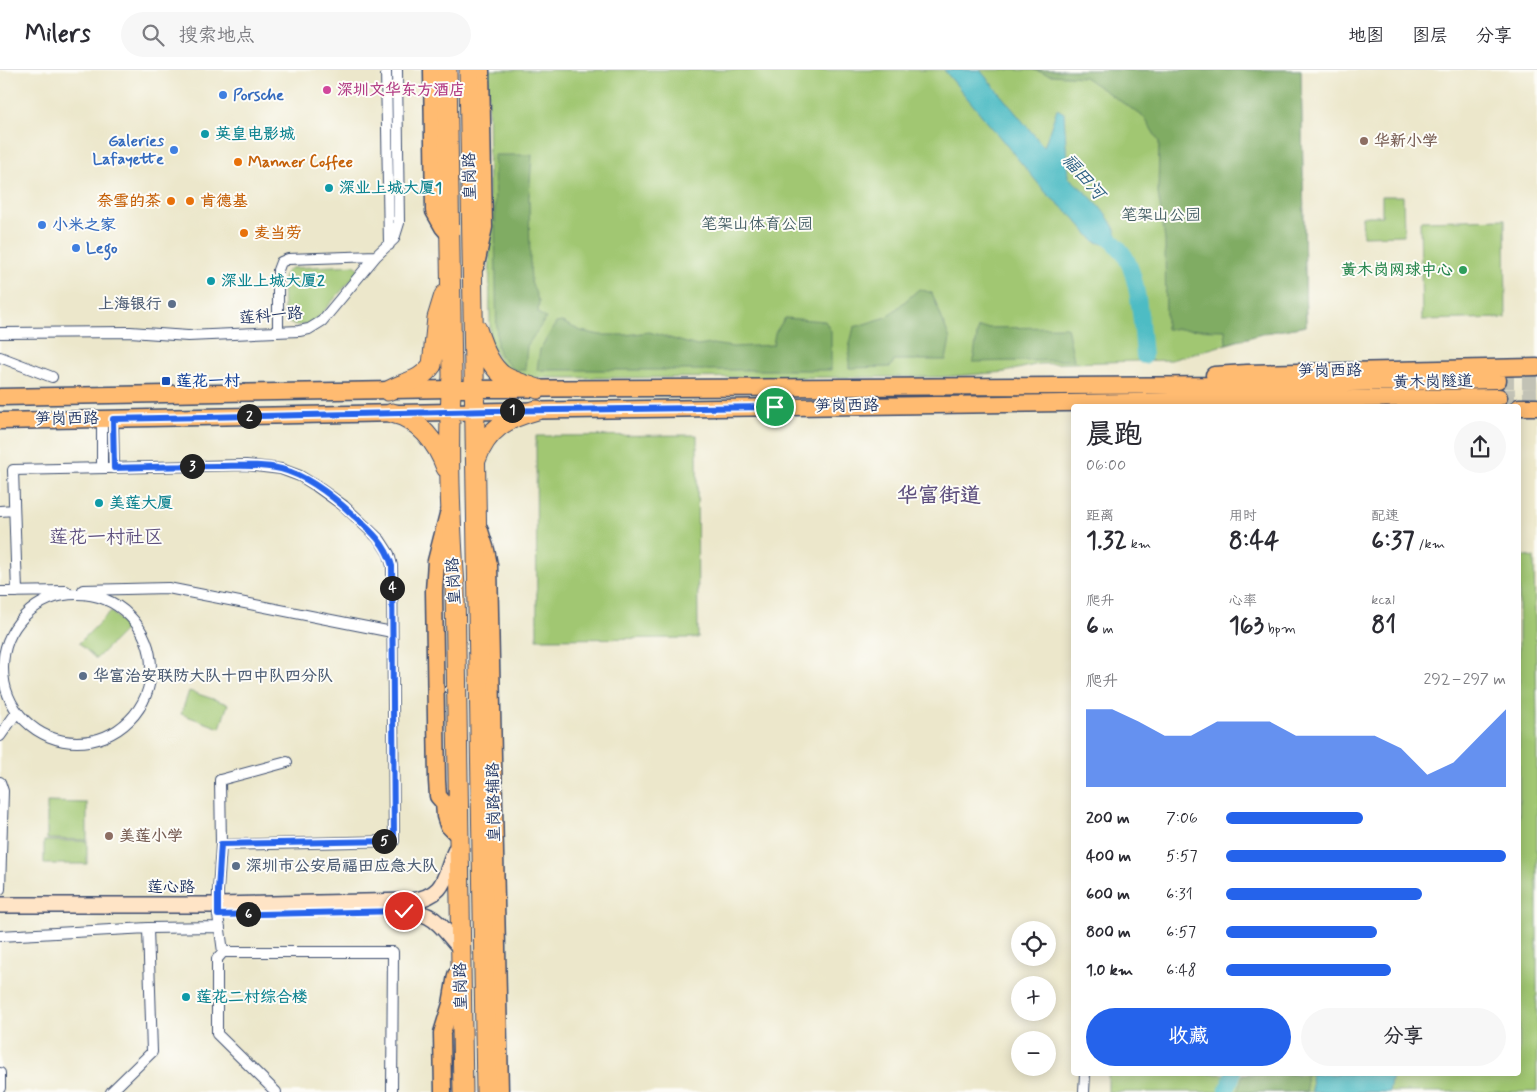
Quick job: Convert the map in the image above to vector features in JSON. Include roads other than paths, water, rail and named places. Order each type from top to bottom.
[{"type":"highway","name":"皇岗路","points":[[447,70],[451,389],[449,412],[449,510],[455,586],[463,1092]]},
{"type":"highway","name":"皇岗路","points":[[469,70],[486,1092]]},
{"type":"highway","points":[[388,391],[400,384],[418,379],[432,365],[437,318],[450,280]]},
{"type":"highway","points":[[473,316],[482,344],[497,370],[511,380],[538,389]]},
{"type":"highway","points":[[475,463],[485,441],[495,430],[507,420],[537,410]]},
{"type":"highway","points":[[392,413],[412,421],[426,434],[441,456],[450,478]]},
{"type":"main road","points":[[432,70],[434,212],[449,234]]},
{"type":"main road","points":[[472,276],[480,250],[484,227],[482,70]]},
{"type":"main road","name":"笋岗西路","points":[[1124,385],[1247,373],[1537,367]]},
{"type":"main road","name":"黄木岗隧道","points":[[1248,393],[1498,380]]},
{"type":"main road","points":[[1063,385],[1063,404]]},
{"type":"main road","name":"笋岗西路","points":[[0,397],[451,389],[1063,385],[1124,385],[1248,393]]},
{"type":"main road","name":"笋岗西路","points":[[1105,404],[1248,393]]},
{"type":"main road","name":"黄木岗隧道","points":[[1248,393],[1499,397]]},
{"type":"main road","name":"笋岗西路","points":[[1124,403],[1135,404]]},
{"type":"main road","name":"笋岗西路","points":[[0,421],[537,410],[1071,404]]},
{"type":"main road","points":[[1521,407],[1537,407]]},
{"type":"main road","name":"皇岗路辅路","points":[[476,513],[489,565],[500,1092]]},
{"type":"main road","name":"莲心路","points":[[0,905],[219,916],[420,899],[436,892],[442,885],[459,840]]},
{"type":"main road","name":"莲心路","points":[[0,916],[219,916],[416,912],[426,913],[437,921],[461,954]]},
{"type":"main road","points":[[443,1092],[442,1033],[461,954]]},
{"type":"street","points":[[386,70],[389,245]]},
{"type":"street","name":"莲科一路","points":[[0,332],[121,332],[188,336],[304,330],[318,324],[397,234],[399,223],[397,70]]},
{"type":"street","points":[[278,332],[278,270],[281,262],[288,259],[376,256]]},
{"type":"street","points":[[0,357],[52,377]]},
{"type":"street","points":[[108,419],[114,468]]},
{"type":"street","points":[[102,468],[108,419]]},
{"type":"street","points":[[17,592],[12,470],[246,466],[281,469],[300,476],[344,506],[380,540],[389,554],[392,566],[394,841],[221,844]]},
{"type":"street","points":[[0,511],[14,510]]},
{"type":"street","points":[[0,592],[168,588],[392,632]]},
{"type":"street","points":[[84,594],[107,600],[128,613],[143,633],[151,656],[151,680],[143,703],[128,722],[108,736],[83,742],[58,740],[35,730],[17,712],[6,691],[2,667],[7,643],[19,622],[37,605],[60,596],[84,594]]},
{"type":"street","points":[[0,736],[17,712]]},
{"type":"street","points":[[276,1092],[216,1034],[217,959],[223,952],[219,916],[220,780],[287,762]]},
{"type":"street","points":[[0,782],[3,790],[0,889]]},
{"type":"street","points":[[0,936],[148,928],[219,916]]},
{"type":"street","points":[[111,1092],[152,1052],[148,928]]},
{"type":"street","points":[[223,952],[393,952],[392,1092]]},
{"type":"street","points":[[0,1074],[0,1088],[4,1092]]},
{"type":"street","points":[[1084,1092],[1085,1076]]},
{"type":"water","points":[[944,70],[980,70],[1044,147],[1057,109],[1064,113],[1068,177],[1090,197],[1109,219],[1118,237],[1109,246],[1094,241],[1073,217],[1047,194]]},
{"type":"water","points":[[1311,1076],[1392,1076],[1389,1092],[1312,1092]]},
{"type":"waterway","name":"福田河","points":[[1099,227],[1122,252],[1130,267],[1137,291],[1144,356]]},
{"type":"waterway","name":"福田河","points":[[1226,1092],[1232,1076]]},
{"type":"tunnel","points":[[1498,380],[1537,380]]},
{"type":"tunnel","points":[[1499,397],[1537,396]]},
{"type":"place","name":"深圳文华东方酒店","points":[[327,90]]},
{"type":"place","name":"Porsche","points":[[223,95]]},
{"type":"place","name":"英皇电影城","points":[[205,134]]},
{"type":"place","name":"华新小学","points":[[1364,141]]},
{"type":"place","name":"Galeries Lafayette","points":[[174,150]]},
{"type":"place","name":"Manner Coffee","points":[[238,162]]},
{"type":"place","name":"深业上城大厦1","points":[[329,188]]},
{"type":"place","name":"奈雪的茶","points":[[171,201]]},
{"type":"place","name":"肯德基","points":[[190,201]]},
{"type":"place","name":"小米之家","points":[[42,225]]},
{"type":"place","name":"麦当劳","points":[[244,233]]},
{"type":"place","name":"Lego","points":[[76,248]]},
{"type":"place","name":"黄木岗网球中心","points":[[1463,270]]},
{"type":"place","name":"深业上城大厦2","points":[[211,281]]},
{"type":"place","name":"上海银行","points":[[172,304]]},
{"type":"place","name":"莲花一村","points":[[166,381]]},
{"type":"place","name":"美莲大厦","points":[[99,503]]},
{"type":"place","name":"华富治安联防大队十四中队四分队","points":[[83,676]]},
{"type":"place","name":"美莲小学","points":[[109,836]]},
{"type":"place","name":"深圳市公安局福田应急大队","points":[[236,866]]},
{"type":"place","name":"莲花二村综合楼","points":[[186,997]]},
{"type":"district","name":"华富街道","points":[[939,496]]},
{"type":"district","name":"莲花一村社区","points":[[106,537]]},
{"type":"park label","name":"笔架山公园","points":[[1161,215]]},
{"type":"park label","name":"笔架山体育公园","points":[[757,224]]}]
